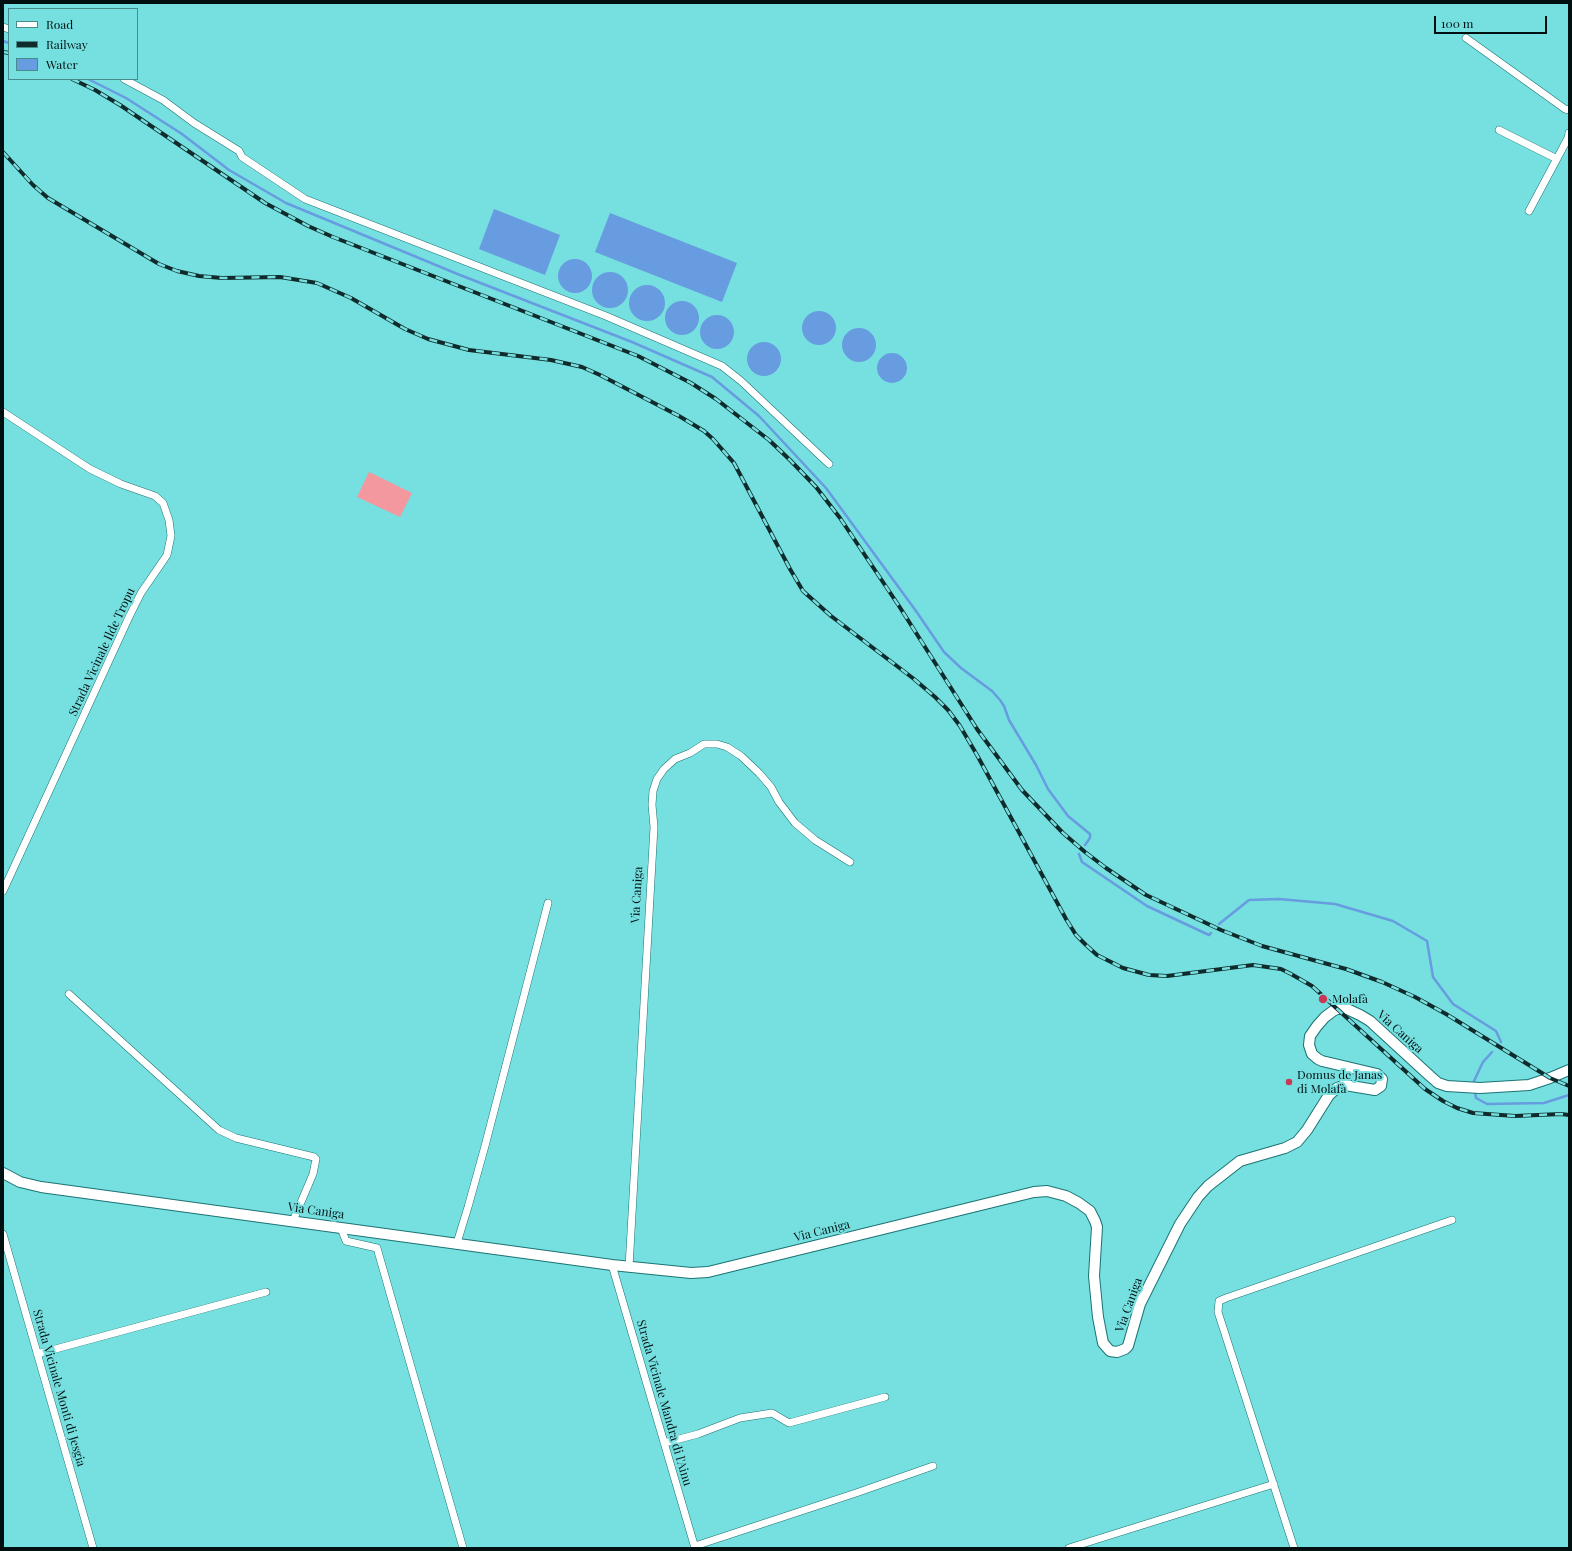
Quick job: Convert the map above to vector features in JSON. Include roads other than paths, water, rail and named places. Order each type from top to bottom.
[{"type":"street","points":[[1466,38],[1565,109],[1569,110]]},
{"type":"street","points":[[126,80],[163,100],[194,123],[239,151],[242,157],[305,199],[606,316],[722,366],[741,381],[829,464]]},
{"type":"street","points":[[1499,130],[1557,159]]},
{"type":"street","points":[[1529,211],[1568,138],[1569,133]]},
{"type":"street","name":"Strada Vicinale Ilde Tropu","points":[[3,412],[90,469],[121,484],[155,496],[163,503],[169,520],[171,536],[167,555],[141,593],[129,617],[3,892]]},
{"type":"street","name":"Via Caniga","points":[[629,1267],[654,839],[652,805],[657,779],[664,768],[675,759],[690,753],[704,744],[717,744],[727,747],[741,756],[772,787],[779,802],[795,823],[815,840],[850,862]]},
{"type":"street","points":[[457,1243],[485,1146],[548,904]]},
{"type":"street","points":[[70,994],[218,1130],[236,1138],[314,1157],[316,1160],[313,1174],[293,1221]]},
{"type":"street","name":"Via Caniga","points":[[3,1173],[25,1184],[41,1188],[612,1265],[677,1272],[708,1272],[1034,1192],[1047,1191],[1066,1196],[1079,1203],[1090,1211],[1095,1221],[1097,1227],[1094,1276],[1098,1317],[1103,1343],[1110,1351],[1117,1352],[1128,1346],[1140,1304],[1180,1224],[1198,1197],[1208,1186],[1240,1161],[1286,1148],[1297,1142],[1329,1095],[1337,1088],[1345,1085],[1374,1090],[1381,1086],[1382,1081],[1377,1074],[1322,1061],[1312,1054],[1309,1045],[1310,1036],[1325,1017],[1337,1009],[1351,1010],[1370,1021],[1438,1083],[1446,1086],[1466,1089],[1530,1085],[1569,1070]]},
{"type":"street","points":[[1294,1548],[1218,1312],[1219,1301],[1452,1220]]},
{"type":"street","points":[[341,1228],[346,1241],[377,1248],[463,1548]]},
{"type":"street","name":"Strada Vicinale Monti di Jesgia","points":[[3,1234],[93,1548]]},
{"type":"street","name":"Strada Vicinale Mandra di l'Ainu","points":[[612,1265],[695,1547]]},
{"type":"street","points":[[37,1354],[266,1292]]},
{"type":"street","points":[[664,1443],[698,1434],[740,1418],[772,1412],[789,1423],[885,1397]]},
{"type":"street","points":[[695,1547],[933,1466]]},
{"type":"street","points":[[1069,1548],[1274,1484]]},
{"type":"water","points":[[494,209],[560,235],[545,275],[479,249]]},
{"type":"water","points":[[610,213],[737,263],[722,302],[595,252]]},
{"type":"water","points":[[572,259],[578,259],[582,260],[589,266],[592,276],[591,283],[585,290],[578,293],[572,293],[568,292],[561,286],[558,279],[558,273],[559,269],[565,262]]},
{"type":"water","points":[[610,272],[623,277],[628,290],[623,303],[610,308],[597,303],[592,290],[597,277]]},
{"type":"water","points":[[647,285],[657,288],[662,293],[665,303],[662,313],[657,318],[647,321],[637,318],[632,313],[629,303],[632,293],[637,288]]},
{"type":"water","points":[[685,301],[692,303],[697,308],[699,318],[697,328],[692,333],[679,335],[672,333],[667,328],[665,315],[667,308],[672,303]]},
{"type":"water","points":[[816,311],[822,311],[831,316],[835,322],[835,334],[831,340],[822,345],[816,345],[807,340],[802,331],[802,325],[807,316]]},
{"type":"water","points":[[714,315],[720,315],[724,316],[731,322],[734,332],[733,339],[727,346],[720,349],[714,349],[710,348],[703,342],[700,335],[700,329],[701,325],[707,318]]},
{"type":"water","points":[[856,328],[862,328],[871,333],[875,339],[875,351],[871,357],[862,362],[856,362],[847,357],[842,348],[842,342],[847,333]]},
{"type":"water","points":[[764,342],[770,343],[776,347],[780,353],[780,365],[776,371],[770,375],[764,376],[758,375],[752,371],[748,365],[747,359],[748,353],[752,347],[758,343]]},
{"type":"water","points":[[892,353],[902,358],[907,368],[902,378],[892,383],[882,378],[877,368],[882,358]]},
{"type":"waterway","points":[[3,41],[8,43]]},
{"type":"waterway","points":[[90,80],[126,98],[182,134],[229,170],[286,203],[460,275],[632,342],[712,377],[759,416],[826,488],[916,611],[944,652],[961,668],[992,691],[1000,700],[1009,720],[1036,765],[1048,789],[1068,816],[1090,834],[1090,838],[1085,845]]},
{"type":"waterway","points":[[1079,854],[1082,862],[1147,906],[1209,935],[1211,933]]},
{"type":"waterway","points":[[1219,924],[1249,900],[1279,899],[1335,904],[1393,921],[1427,941],[1433,977],[1453,1004],[1496,1031],[1501,1042]]},
{"type":"waterway","points":[[1474,1086],[1474,1081],[1483,1062],[1492,1052]]},
{"type":"waterway","points":[[1475,1091],[1476,1098],[1487,1104],[1544,1103],[1569,1095]]},
{"type":"railway","points":[[3,52],[8,53]]},
{"type":"railway","points":[[74,80],[95,90],[120,105],[265,203],[308,226],[638,356],[691,383],[716,399],[769,440],[816,487],[840,518],[899,606],[977,729],[1022,790],[1063,833],[1085,852],[1146,895],[1221,930],[1262,946],[1346,969],[1382,982],[1415,997],[1446,1014],[1550,1078],[1569,1086]]},
{"type":"railway","points":[[3,152],[33,185],[48,198],[159,264],[177,271],[199,276],[222,278],[280,277],[317,283],[351,298],[405,329],[428,339],[469,350],[551,360],[582,367],[679,416],[704,431],[734,463],[803,591],[831,616],[914,679],[948,710],[960,726],[977,755],[1066,919],[1076,935],[1097,955],[1123,968],[1149,975],[1167,976],[1253,965],[1281,969],[1312,986],[1425,1089],[1443,1101],[1457,1108],[1473,1113],[1515,1116],[1569,1115]]},
{"type":"place","name":"Molafà","points":[[1323,999]]},
{"type":"place","name":"Domus de Janas di Molafà","points":[[1289,1082]]}]
